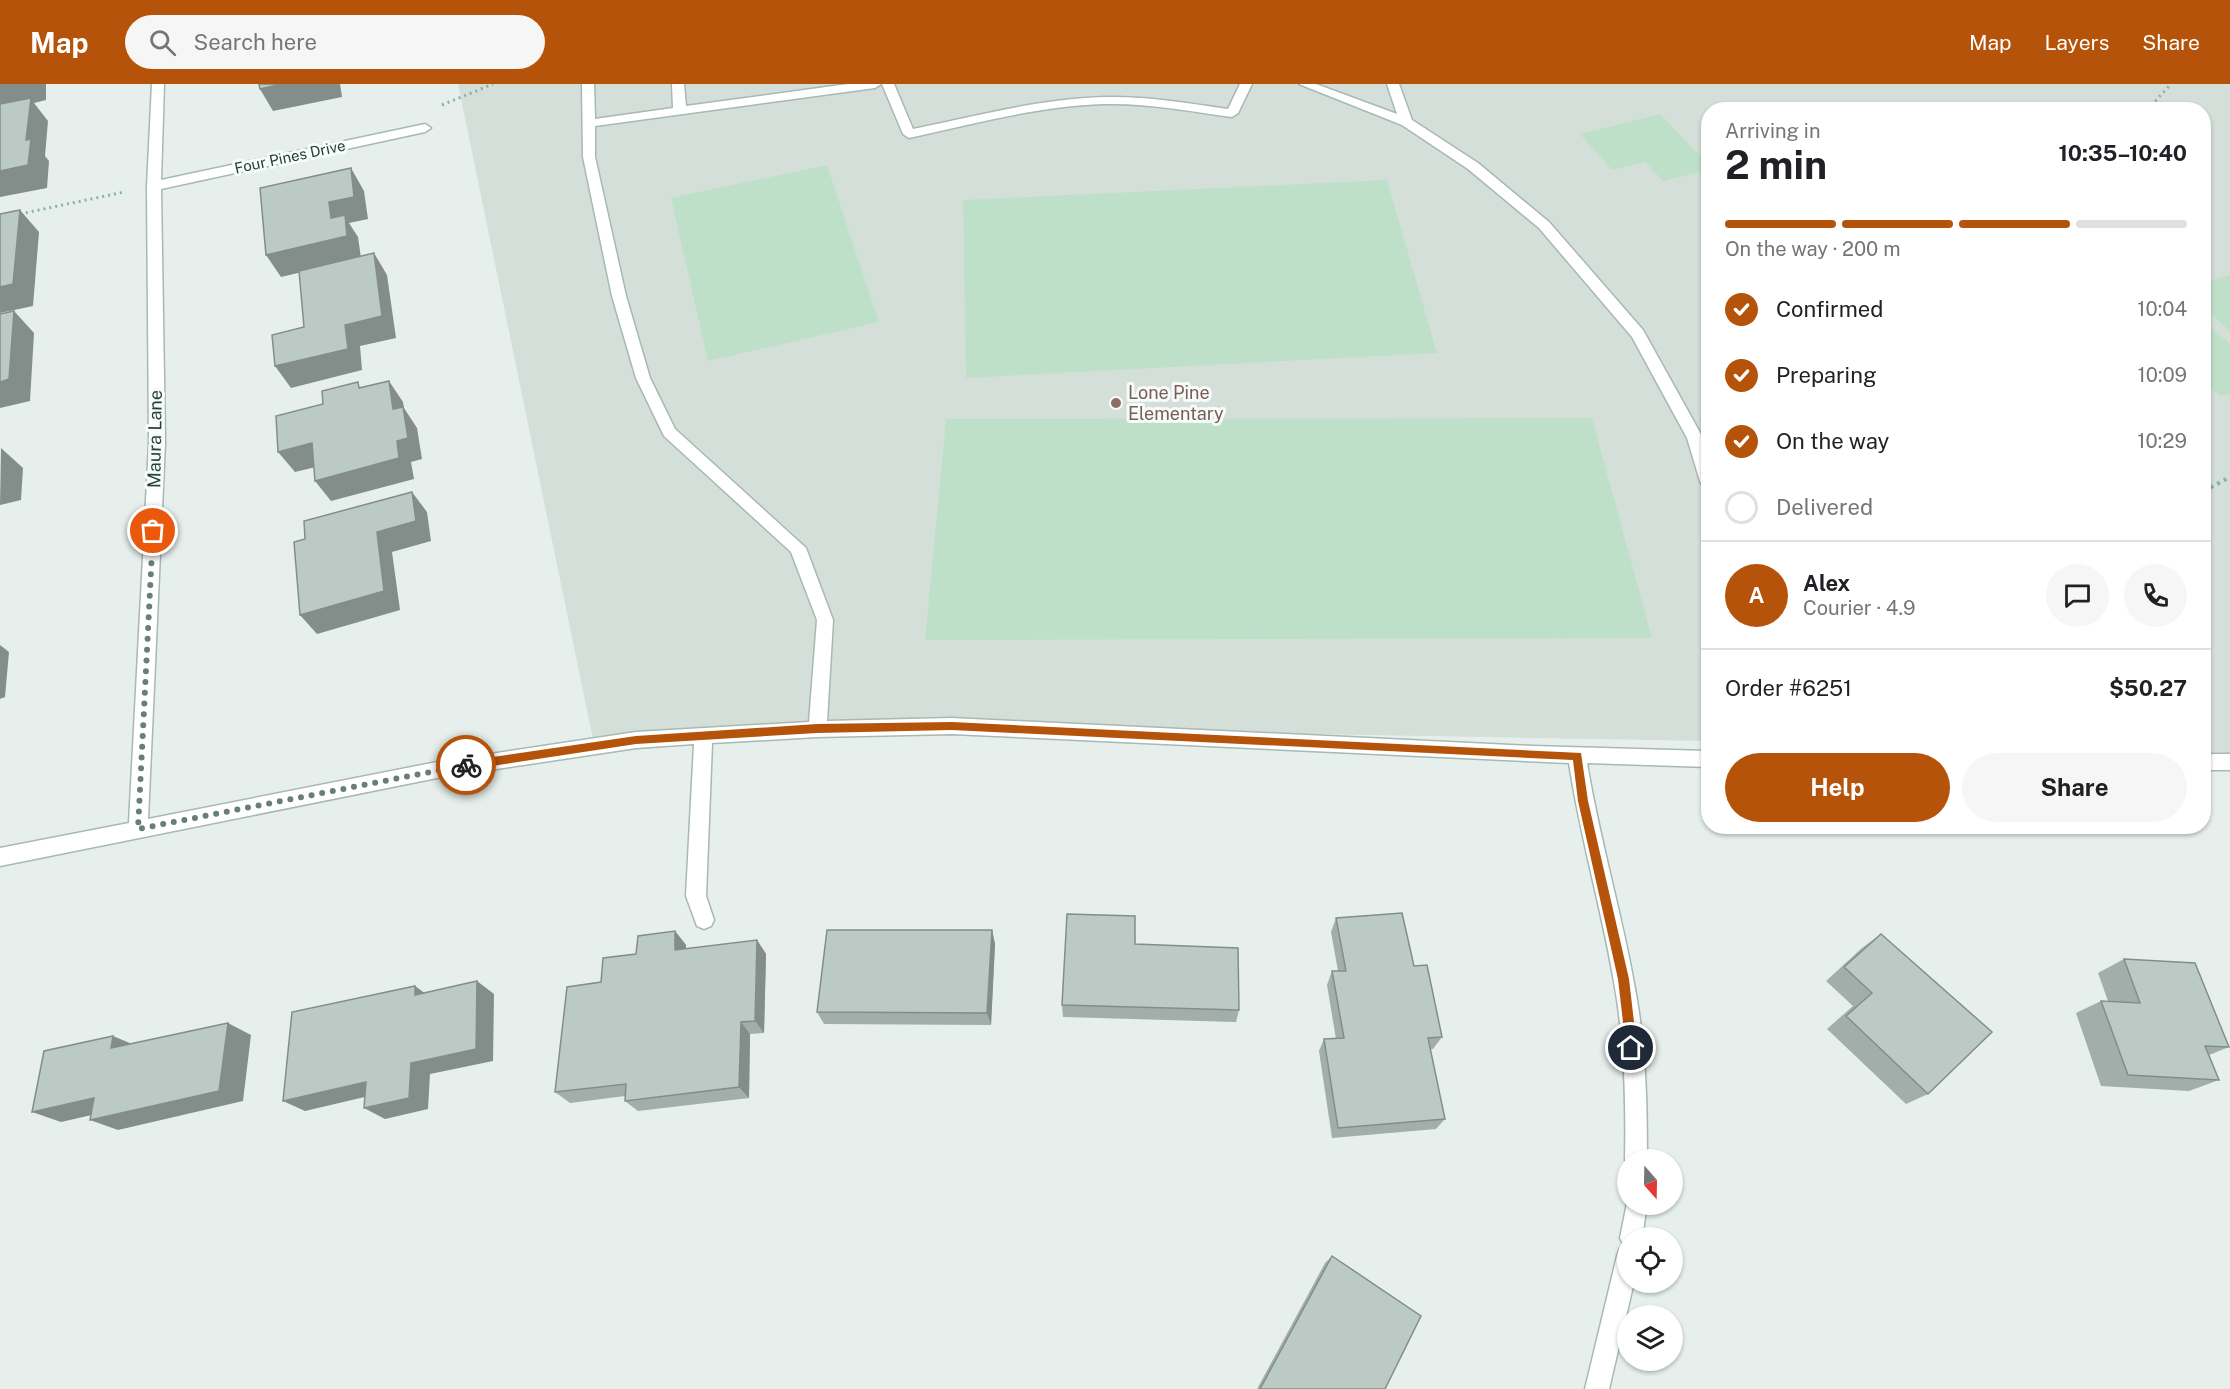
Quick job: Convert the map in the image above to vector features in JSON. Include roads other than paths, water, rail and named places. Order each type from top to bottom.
[{"type":"street","name":"Maura Lane","points":[[138,829],[157,443],[154,186],[158,84]]},
{"type":"street","points":[[588,84],[589,157],[619,296],[648,389],[669,432],[798,548],[825,620],[817,729]]},
{"type":"street","points":[[678,84],[680,111]]},
{"type":"street","points":[[758,84],[760,100]]},
{"type":"street","points":[[590,123],[875,84]]},
{"type":"street","points":[[888,84],[909,134],[1035,109],[1088,103],[1131,101],[1232,113],[1246,84]]},
{"type":"street","points":[[1305,84],[1406,122],[1473,166],[1545,225],[1638,334],[1701,436]]},
{"type":"street","points":[[1393,84],[1406,122]]},
{"type":"street","name":"Four Pines Drive","points":[[154,186],[422,129]]},
{"type":"street","points":[[0,857],[437,770],[636,740],[817,729],[952,726],[1577,756],[1701,759]]},
{"type":"street","points":[[703,736],[696,896],[704,920]]},
{"type":"street","points":[[1577,756],[1583,801],[1623,979],[1637,1095],[1636,1149]]},
{"type":"street","points":[[2211,762],[2230,762]]},
{"type":"street","points":[[1597,1389],[1620,1293]]},
{"type":"place","name":"Lone Pine Elementary","points":[[1116,403]]}]
